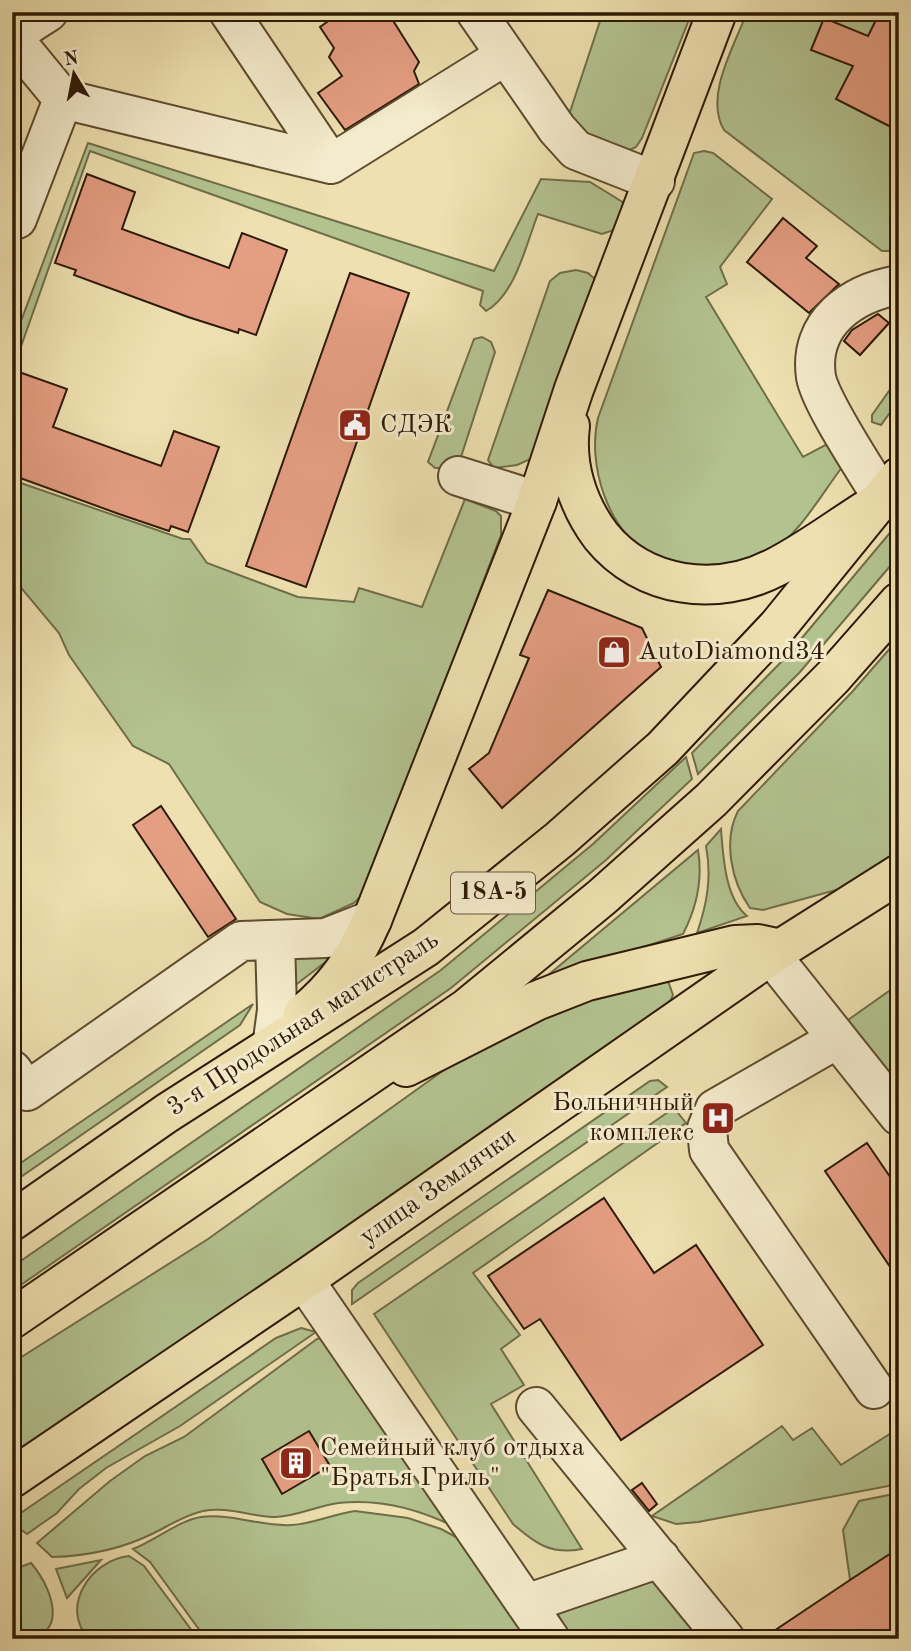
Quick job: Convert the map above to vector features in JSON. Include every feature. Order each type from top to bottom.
[{"type":"main road","points":[[167,1113],[272,1040],[328,994],[359,951],[537,501],[574,389],[717,12]]},
{"type":"main road","points":[[574,389],[568,444],[575,485],[583,508],[607,542],[625,560],[663,580],[704,584],[752,576],[774,568],[891,488]]},
{"type":"main road","name":"3-я Продольная магистраль","points":[[12,1221],[167,1113],[426,947],[560,839],[663,748],[778,626],[891,488]]},
{"type":"main road","name":"18А-5","points":[[12,1319],[467,1008],[602,897],[711,800],[833,677],[899,603]]},
{"type":"main road","name":"улица Землячки","points":[[12,1478],[304,1280],[776,952],[899,874]]},
{"type":"main road","points":[[212,1183],[435,1050],[536,1001],[587,981],[735,945],[758,944],[776,952]]},
{"type":"lane","points":[[48,12],[12,36],[63,99],[331,164],[506,55]]},
{"type":"lane","points":[[229,12],[331,164]]},
{"type":"lane","points":[[476,12],[557,129],[576,150],[655,181]]},
{"type":"lane","points":[[12,212],[17,219],[63,99]]},
{"type":"lane","points":[[891,488],[827,402],[817,379],[816,360],[824,331],[843,307],[857,297],[899,285]]},
{"type":"lane","points":[[458,476],[537,501]]},
{"type":"lane","points":[[12,1070],[27,1091],[241,940],[326,938],[372,920]]},
{"type":"lane","points":[[272,1040],[277,1010],[275,941]]},
{"type":"lane","points":[[776,952],[837,1039],[899,1116]]},
{"type":"lane","points":[[837,1039],[715,1109],[707,1128],[709,1150],[874,1389]]},
{"type":"lane","points":[[304,1280],[550,1639]]},
{"type":"lane","points":[[536,1407],[724,1639]]},
{"type":"lane","points":[[526,1604],[660,1558]]},
{"type":"green space","points":[[603,12],[692,12],[642,138],[636,147],[626,152],[565,127]]},
{"type":"green space","points":[[747,12],[899,12],[899,251],[882,251],[724,130],[717,102],[719,87]]},
{"type":"green space","points":[[88,143],[494,271],[541,179],[590,182],[624,203],[614,230],[602,234],[538,214],[512,281],[505,293],[486,311],[480,305],[483,291],[90,151],[12,372],[12,345]]},
{"type":"green space","points":[[694,153],[713,153],[772,199],[720,267],[727,284],[706,297],[803,457],[831,442],[843,466],[801,524],[781,544],[770,552],[743,563],[711,568],[664,561],[636,544],[612,513],[598,475],[595,455],[598,418]]},
{"type":"green space","points":[[576,270],[588,273],[596,280],[535,457],[517,465],[494,468],[488,460],[550,281],[560,273]]},
{"type":"green space","points":[[482,337],[491,342],[495,352],[460,460],[444,468],[435,468],[428,462],[474,339]]},
{"type":"green space","points":[[899,377],[899,400],[881,425],[872,422],[872,415]]},
{"type":"green space","points":[[12,480],[183,539],[190,539],[207,563],[298,597],[354,602],[359,588],[422,607],[465,499],[496,511],[501,516],[501,535],[375,865],[363,894],[354,903],[319,919],[287,914],[260,902],[169,764],[133,746],[69,655],[59,633],[12,577]]},
{"type":"green space","points":[[899,522],[897,558],[800,672],[698,774],[692,753],[786,657]]},
{"type":"green space","points":[[899,638],[899,852],[847,887],[763,910],[750,908],[738,886],[731,860],[731,835],[738,811],[852,692]]},
{"type":"green space","points":[[686,757],[692,779],[606,860],[451,988],[12,1291],[12,1267],[441,970],[593,844]]},
{"type":"green space","points":[[721,829],[724,864],[730,888],[734,899],[747,916],[697,933],[708,890],[706,846]]},
{"type":"green space","points":[[698,850],[698,893],[683,934],[541,981]]},
{"type":"green space","points":[[314,950],[332,957],[293,987],[293,962],[302,954]]},
{"type":"green space","points":[[668,981],[673,995],[669,1004],[12,1463],[12,1363],[208,1239],[507,1025],[532,1014]]},
{"type":"green space","points":[[899,984],[899,1093],[848,1020]]},
{"type":"green space","points":[[253,1004],[240,1025],[12,1183],[12,1169]]},
{"type":"green space","points":[[658,1080],[667,1087],[352,1304],[352,1290],[358,1283],[650,1081]]},
{"type":"green space","points":[[674,1108],[686,1123],[473,1273],[520,1335],[501,1349],[524,1385],[491,1404],[582,1549],[553,1549],[529,1537],[513,1524],[374,1314]]},
{"type":"green space","points":[[301,1328],[316,1332],[180,1426],[106,1468],[79,1489],[57,1513],[27,1534],[12,1523],[12,1519],[276,1338]]},
{"type":"green space","points":[[329,1336],[461,1530],[402,1507],[354,1502],[330,1504],[276,1517],[221,1510],[203,1511],[130,1543],[79,1555],[52,1557],[37,1543],[110,1481],[145,1456],[184,1437],[317,1339]]},
{"type":"green space","points":[[782,1426],[793,1440],[812,1428],[841,1465],[899,1428],[899,1484],[698,1522],[676,1524],[652,1516]]},
{"type":"green space","points":[[899,1493],[899,1548],[850,1580],[843,1530],[859,1501]]},
{"type":"green space","points":[[355,1511],[408,1518],[441,1529],[473,1546],[537,1639],[206,1639],[150,1562],[133,1549],[184,1522],[201,1517],[292,1525]]},
{"type":"green space","points":[[129,1556],[144,1566],[198,1639],[89,1639],[77,1613],[78,1600],[84,1587],[102,1566]]},
{"type":"green space","points":[[101,1560],[67,1598],[56,1569]]},
{"type":"green space","points":[[31,1563],[48,1590],[52,1620],[40,1639],[12,1639],[12,1570]]},
{"type":"green space","points":[[661,1578],[703,1639],[572,1639],[558,1615],[563,1603]]},
{"type":"building","points":[[341,12],[380,12],[384,18],[392,19],[419,62],[414,71],[419,84],[345,130],[318,93],[342,76],[329,57],[334,48],[320,27]]},
{"type":"building","points":[[880,12],[899,12],[899,131],[836,99],[853,66],[811,50],[824,18],[868,36]]},
{"type":"building","points":[[87,174],[135,192],[122,229],[229,268],[242,233],[287,250],[256,335],[239,329],[238,333],[188,317],[74,275],[76,270],[55,263]]},
{"type":"building","points":[[783,218],[817,246],[806,258],[839,284],[809,313],[747,262]]},
{"type":"building","points":[[350,273],[409,293],[306,587],[246,566]]},
{"type":"building","points":[[878,314],[889,323],[860,355],[844,341],[852,330]]},
{"type":"building","points":[[19,372],[67,389],[53,427],[161,466],[174,431],[219,447],[188,532],[171,526],[169,531],[12,475],[12,390]]},
{"type":"building","points":[[548,590],[642,628],[661,667],[502,808],[469,769],[489,753],[529,658],[520,655]]},
{"type":"building","points":[[161,806],[236,919],[208,937],[133,825]]},
{"type":"building","points":[[867,1143],[899,1190],[899,1280],[825,1171]]},
{"type":"building","points":[[604,1198],[654,1273],[696,1245],[763,1345],[621,1440],[540,1319],[524,1329],[488,1276]]},
{"type":"building","name":"Семейный клуб отдыха \"Братья Гриль\"","points":[[309,1431],[330,1466],[282,1494],[262,1459]]},
{"type":"building","points":[[642,1483],[657,1504],[649,1511],[632,1490]]},
{"type":"building","points":[[899,1548],[899,1639],[762,1639],[850,1580]]},
{"type":"place","name":"СДЭК","points":[[355,425]]},
{"type":"place","name":"AutoDiamond34","points":[[614,652]]},
{"type":"place","name":"Больничный комплекс","points":[[718,1118]]},
{"type":"place","name":"Семейный клуб отдыха \"Братья Гриль\"","points":[[296,1463]]}]
